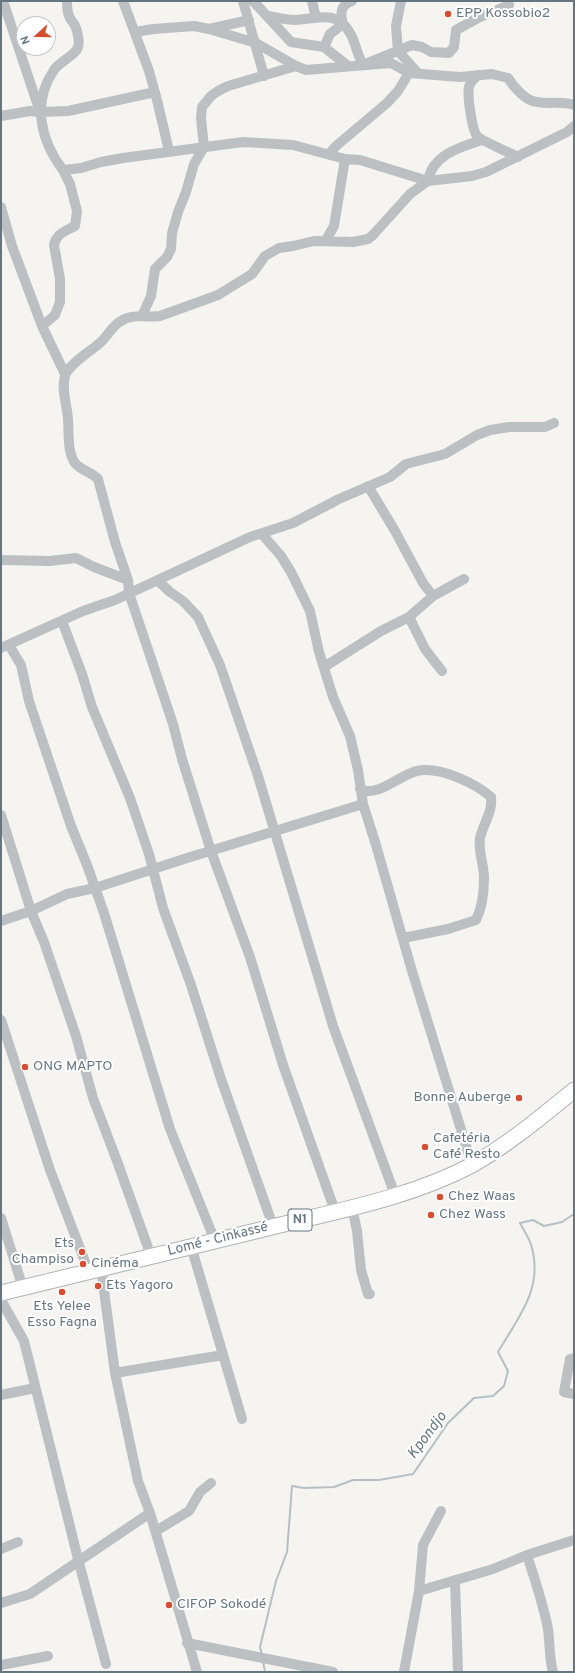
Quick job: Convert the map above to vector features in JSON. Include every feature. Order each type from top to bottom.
[{"type":"highway","name":"Lomé - Cinkassé","points":[[1,1293],[352,1207],[394,1195],[437,1180],[472,1165],[506,1144],[574,1090]]},
{"type":"street","points":[[3,1],[40,112],[47,141],[70,184],[77,211],[74,226],[62,232],[55,239],[54,245],[60,279],[60,302],[55,315],[42,326]]},
{"type":"street","points":[[40,112],[42,94],[54,69],[78,48],[79,42],[75,25],[69,17],[67,1]]},
{"type":"street","points":[[123,1],[155,92],[169,151]]},
{"type":"street","points":[[243,1],[264,76]]},
{"type":"street","points":[[254,1],[291,42],[324,47],[348,66]]},
{"type":"street","points":[[312,1],[316,18]]},
{"type":"street","points":[[343,24],[340,15],[342,9],[346,3],[352,1]]},
{"type":"street","points":[[401,1],[396,26],[396,40],[398,51],[413,74]]},
{"type":"street","points":[[363,65],[412,45],[422,47],[431,52],[449,53],[454,47],[456,30],[478,18],[509,5],[499,1]]},
{"type":"street","points":[[268,16],[296,20],[330,17],[336,19],[350,32],[363,65]]},
{"type":"street","points":[[209,29],[248,20]]},
{"type":"street","points":[[324,47],[330,34],[343,24]]},
{"type":"street","points":[[135,32],[154,28],[194,26],[209,29],[256,43],[296,66],[306,70],[392,63],[413,74],[460,77],[492,74],[508,78],[514,87],[530,100],[541,102],[566,102],[574,104]]},
{"type":"street","points":[[142,316],[150,296],[156,269],[167,257],[171,249],[172,233],[178,212],[186,192],[194,164],[204,147],[201,118],[204,103],[218,91],[228,86],[296,66]]},
{"type":"street","points":[[329,154],[336,146],[387,103],[413,74]]},
{"type":"street","points":[[478,76],[472,80],[468,88],[473,129],[476,135],[482,140],[518,157]]},
{"type":"street","points":[[1,116],[30,111],[68,111],[155,92]]},
{"type":"street","points":[[63,170],[81,168],[101,162],[123,158],[243,142],[294,145],[346,159],[360,160],[428,181],[472,176],[486,172],[567,132],[574,126]]},
{"type":"street","points":[[65,374],[73,365],[102,341],[121,320],[142,316],[160,316],[218,295],[252,274],[265,256],[279,248],[314,241],[326,240],[339,243],[368,239],[410,194],[428,181],[431,171],[441,158],[461,146],[482,140]]},
{"type":"street","points":[[326,240],[334,226],[346,159]]},
{"type":"street","points":[[1,207],[12,246],[42,326],[65,374],[64,383],[67,404],[67,431],[75,463],[98,479],[115,542],[128,580],[129,593],[173,724],[182,759],[211,851],[250,957],[283,1065],[336,1211]]},
{"type":"street","points":[[215,1240],[170,1129],[95,888],[71,826],[29,701],[21,665],[5,647],[129,593],[250,537],[293,523],[339,499],[390,477],[406,464],[445,454],[476,435],[490,430],[509,427],[545,427],[554,423]]},
{"type":"street","points":[[368,486],[395,531],[423,583],[433,596]]},
{"type":"street","points":[[262,534],[281,556],[291,572],[310,611],[324,668],[333,697],[350,736],[358,770],[363,804],[472,1165]]},
{"type":"street","points":[[1,560],[50,561],[76,558],[94,567],[128,580]]},
{"type":"street","points":[[324,668],[381,631],[409,617],[433,596],[464,579]]},
{"type":"street","points":[[157,580],[192,610],[198,617],[206,632],[231,697],[275,831],[333,1026],[394,1195]]},
{"type":"street","points":[[409,617],[425,649],[442,671]]},
{"type":"street","points":[[62,621],[82,674],[92,707],[130,798],[163,908],[192,985],[221,1078],[273,1226]]},
{"type":"street","points":[[360,788],[366,792],[372,791],[394,782],[408,773],[418,770],[430,770],[452,775],[470,783],[491,797],[490,810],[480,837],[479,851],[484,877],[479,913],[476,920],[455,927],[403,938]]},
{"type":"street","points":[[1,920],[31,911],[67,894],[95,888],[363,804]]},
{"type":"street","points":[[1,815],[31,911],[44,942],[76,1036],[92,1098],[117,1161],[151,1256]]},
{"type":"street","points":[[1,1020],[50,1170],[95,1270],[138,1481],[156,1531],[187,1643],[197,1672]]},
{"type":"street","points":[[352,1207],[362,1270],[368,1294],[370,1294]]},
{"type":"street","points":[[1,1218],[23,1288]]},
{"type":"street","points":[[191,1246],[242,1419]]},
{"type":"street","points":[[1,1300],[24,1341],[79,1563],[106,1664]]},
{"type":"street","points":[[115,1373],[223,1355]]},
{"type":"street","points":[[574,1358],[570,1359],[564,1392],[574,1394]]},
{"type":"street","points":[[1,1395],[35,1388]]},
{"type":"street","points":[[156,1531],[189,1511],[200,1492],[211,1483]]},
{"type":"street","points":[[404,1672],[419,1591],[423,1545],[441,1511]]},
{"type":"street","points":[[1,1603],[30,1594],[79,1563],[150,1513]]},
{"type":"street","points":[[419,1591],[492,1569],[527,1555],[574,1540]]},
{"type":"street","points":[[1,1547],[18,1542]]},
{"type":"street","points":[[527,1555],[541,1595],[548,1631],[550,1662],[553,1672]]},
{"type":"street","points":[[455,1580],[458,1672]]},
{"type":"street","points":[[187,1643],[333,1672]]},
{"type":"street","points":[[1,1665],[48,1656]]},
{"type":"waterway","name":"Kpondjo","points":[[262,1655],[260,1647],[276,1581],[287,1552],[292,1486],[304,1488],[334,1487],[353,1480],[379,1480],[413,1474],[448,1423],[474,1398],[493,1396],[504,1386],[508,1371],[498,1352],[527,1303],[534,1277],[535,1263],[532,1248],[520,1223],[533,1220],[544,1226],[562,1222],[574,1214]]},
{"type":"waterway","name":"Kpondjo","points":[[263,1661],[265,1672]]},
{"type":"place","name":"EPP Kossobio2","points":[[448,14]]},
{"type":"place","name":"ONG MAPTO","points":[[25,1067]]},
{"type":"place","name":"Bonne Auberge","points":[[519,1098]]},
{"type":"place","name":"Cafetéria Café Resto","points":[[425,1147]]},
{"type":"place","name":"Chez Waas","points":[[440,1197]]},
{"type":"place","name":"Chez Wass","points":[[431,1215]]},
{"type":"place","name":"Ets Champiso","points":[[82,1252]]},
{"type":"place","name":"Cinéma","points":[[83,1264]]},
{"type":"place","name":"Ets Yagoro","points":[[98,1286]]},
{"type":"place","name":"Ets Yelee Esso Fagna","points":[[62,1292]]},
{"type":"place","name":"CIFOP Sokodé","points":[[169,1605]]}]
